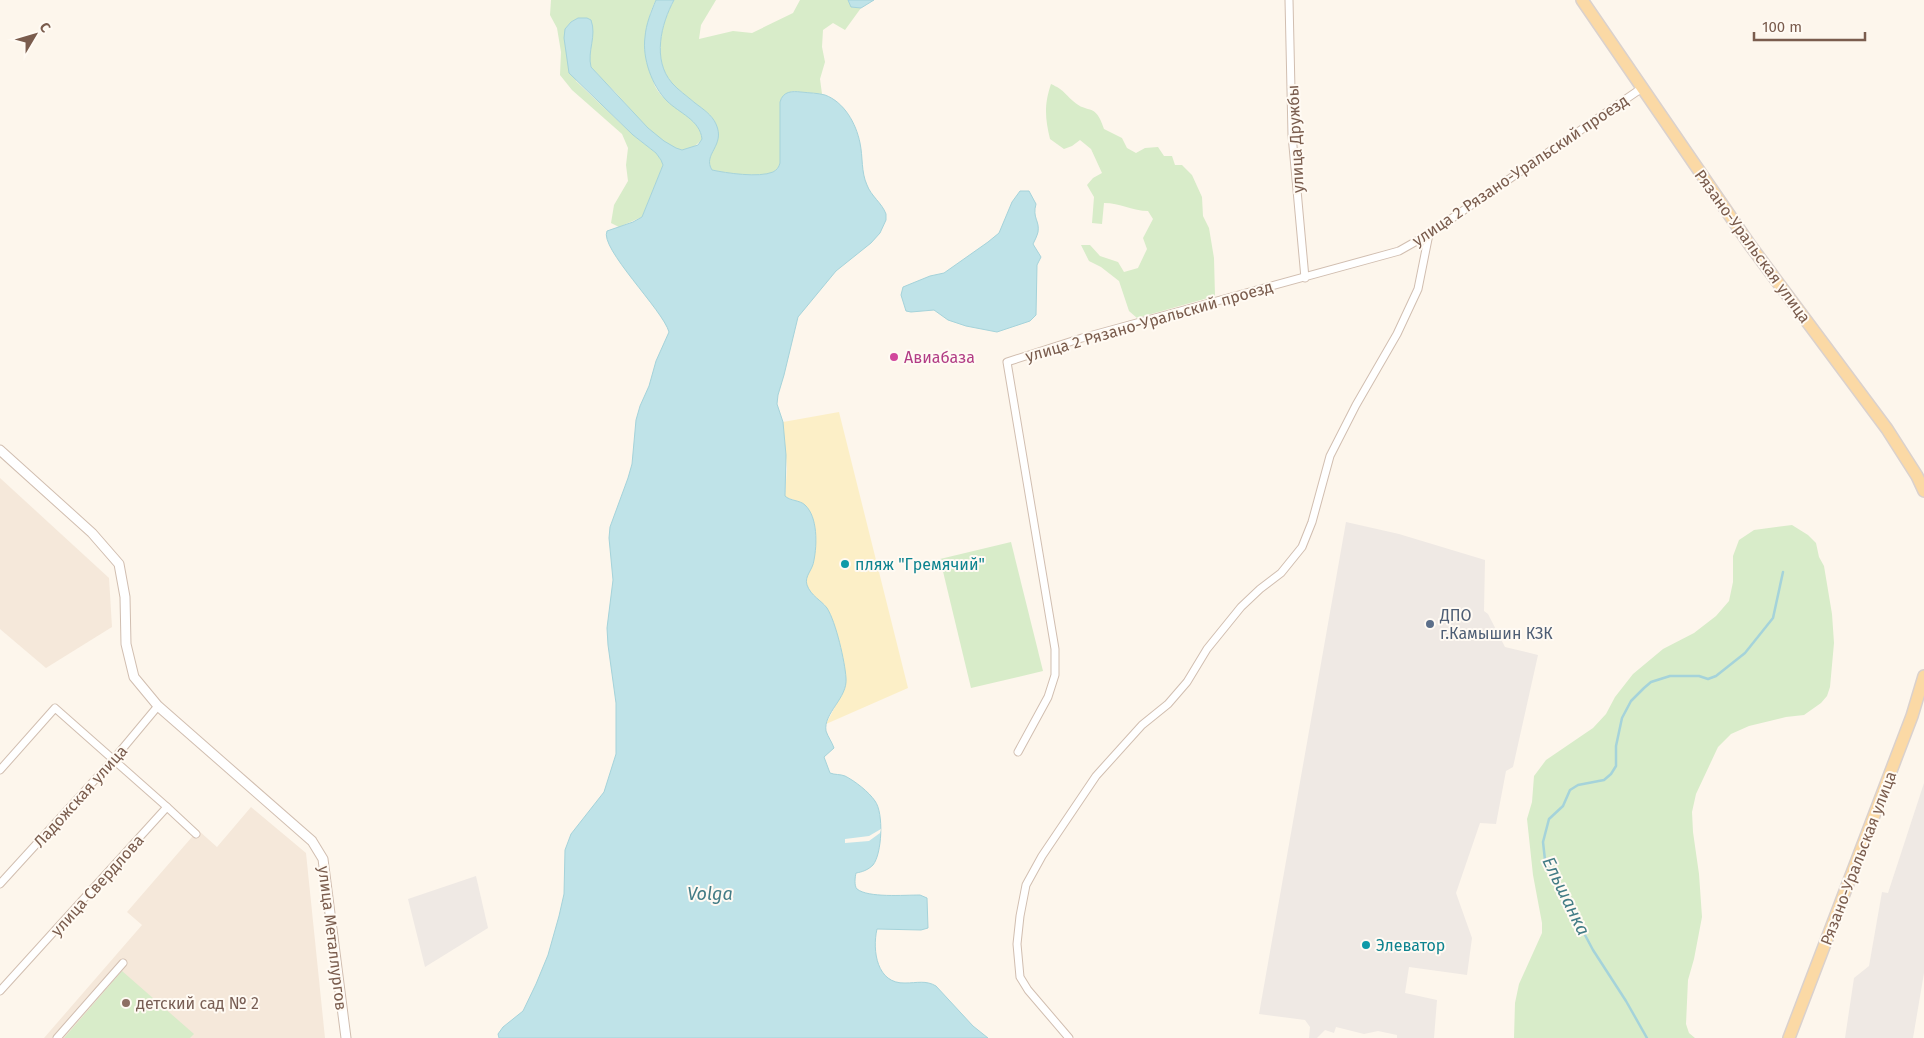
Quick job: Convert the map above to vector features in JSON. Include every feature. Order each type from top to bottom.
[{"type":"main road","name":"Рязано-Уральская улица","points":[[1582,0],[1750,245],[1887,430],[1917,476],[1924,491]]},
{"type":"main road","name":"Рязано-Уральская улица","points":[[1789,1038],[1912,716],[1924,676]]},
{"type":"street","name":"улица Дружбы","points":[[1289,0],[1292,135],[1305,278]]},
{"type":"street","name":"улица 2 Рязано-Уральский проезд","points":[[1018,752],[1048,697],[1055,675],[1055,649],[1006,362],[1082,338],[1400,251],[1428,234],[1642,88]]},
{"type":"street","points":[[1070,1038],[1028,990],[1020,977],[1017,944],[1026,885],[1042,856],[1096,776],[1142,726],[1168,704],[1187,682],[1206,650],[1241,607],[1281,573],[1302,547],[1312,522],[1330,456],[1356,405],[1397,334],[1418,289],[1428,234]]},
{"type":"street","points":[[0,450],[92,533],[119,564],[126,597],[126,644],[134,677],[158,706]]},
{"type":"street","name":"Ладожская улица","points":[[0,884],[113,760],[158,706]]},
{"type":"street","name":"улица Металлургов","points":[[158,706],[312,841],[323,859],[346,1038]]},
{"type":"street","points":[[0,770],[55,708],[196,834]]},
{"type":"street","name":"улица Свердлова","points":[[0,991],[167,808]]},
{"type":"street","points":[[56,1038],[124,963]]},
{"type":"shaded area","points":[[0,478],[109,578],[112,627],[46,668],[0,629]]},
{"type":"shaded area","points":[[1346,522],[1399,534],[1485,560],[1484,611],[1488,614],[1505,647],[1538,655],[1513,767],[1506,771],[1496,824],[1480,823],[1456,893],[1472,938],[1467,975],[1409,967],[1405,993],[1437,1000],[1434,1038],[1397,1038],[1397,1035],[1378,1031],[1364,1034],[1336,1027],[1334,1033],[1325,1030],[1317,1038],[1309,1038],[1310,1027],[1305,1020],[1259,1014]]},
{"type":"shaded area","points":[[1924,783],[1924,973],[1913,1038],[1845,1038],[1854,978],[1869,966],[1882,892],[1888,893]]},
{"type":"shaded area","points":[[251,807],[306,853],[325,1038],[44,1038],[142,925],[127,912],[198,830],[217,847]]},
{"type":"shaded area","points":[[476,876],[488,928],[425,967],[408,899]]},
{"type":"green space","points":[[551,0],[656,0],[650,14],[649,30],[651,64],[656,88],[667,101],[689,117],[700,130],[702,139],[688,149],[674,148],[665,143],[646,126],[591,67],[589,58],[591,51],[578,18],[565,29],[576,81],[633,135],[656,153],[663,165],[642,217],[619,227],[611,223],[614,205],[628,181],[626,165],[628,148],[622,134],[572,90],[560,75],[561,52],[557,28],[550,15]]},
{"type":"green space","points":[[674,0],[716,0],[701,25],[699,39],[733,31],[752,33],[793,13],[800,0],[848,0],[852,7],[861,8],[845,30],[833,23],[823,30],[822,47],[825,62],[820,79],[822,94],[792,91],[780,102],[780,163],[774,171],[767,174],[751,175],[712,170],[710,159],[718,137],[716,124],[707,112],[672,83],[662,64],[660,53],[662,31]]},
{"type":"green space","points":[[1051,84],[1078,105],[1094,112],[1101,120],[1104,129],[1122,138],[1127,148],[1136,153],[1145,148],[1158,147],[1164,156],[1172,156],[1175,165],[1182,165],[1192,175],[1202,197],[1203,216],[1209,228],[1214,258],[1215,296],[1137,318],[1129,311],[1119,281],[1101,267],[1089,261],[1081,245],[1090,245],[1100,256],[1118,262],[1124,272],[1138,268],[1147,249],[1143,238],[1153,219],[1148,211],[1104,203],[1102,224],[1092,223],[1094,197],[1087,185],[1093,178],[1102,173],[1091,149],[1080,140],[1064,149],[1050,139],[1046,112]]},
{"type":"green space","points":[[1792,525],[1808,535],[1816,543],[1819,557],[1824,566],[1832,614],[1834,643],[1830,687],[1827,696],[1821,703],[1804,715],[1786,717],[1749,726],[1731,734],[1718,747],[1696,794],[1692,812],[1702,917],[1688,980],[1686,1024],[1689,1033],[1695,1038],[1514,1038],[1515,1003],[1519,984],[1542,933],[1527,819],[1532,802],[1534,776],[1546,760],[1593,728],[1606,714],[1615,697],[1633,674],[1663,649],[1694,633],[1716,616],[1729,601],[1733,582],[1733,556],[1739,540],[1754,530]]},
{"type":"green space","points":[[1011,542],[1043,671],[971,688],[940,559]]},
{"type":"green space","name":"детский сад № 2","points":[[122,971],[194,1034],[190,1038],[64,1038]]},
{"type":"sand","name":"пляж \"Гремячий\"","points":[[839,412],[908,688],[826,724],[845,688],[825,605],[811,592],[806,582],[816,550],[814,522],[805,507],[785,496],[787,469],[783,422]]},
{"type":"water","name":"Volga","points":[[656,0],[674,0],[662,31],[660,53],[666,74],[674,86],[707,112],[716,124],[718,138],[710,159],[712,170],[751,175],[767,174],[774,171],[780,163],[781,98],[791,92],[825,95],[832,98],[843,108],[856,128],[865,180],[886,214],[886,220],[880,233],[871,243],[836,271],[798,317],[777,404],[783,422],[786,455],[785,496],[803,503],[812,517],[816,531],[816,547],[813,564],[806,582],[811,592],[827,608],[834,623],[840,642],[845,671],[846,685],[826,724],[826,731],[834,748],[824,757],[830,773],[845,776],[862,787],[875,801],[880,815],[881,833],[876,860],[869,868],[856,873],[856,888],[869,894],[920,895],[927,898],[928,928],[921,930],[877,929],[875,947],[879,965],[888,978],[896,982],[925,982],[936,986],[973,1026],[988,1038],[499,1038],[498,1034],[503,1027],[523,1011],[548,955],[564,894],[565,850],[571,834],[604,792],[616,754],[616,703],[607,628],[613,580],[609,538],[610,527],[632,464],[636,420],[640,406],[649,386],[656,361],[669,332],[656,309],[612,251],[607,239],[607,231],[642,217],[663,165],[656,153],[633,135],[569,73],[564,38],[565,29],[578,18],[591,20],[593,32],[590,55],[591,67],[648,128],[664,141],[682,150],[698,145],[702,139],[697,127],[688,117],[667,101],[657,88],[649,71],[644,45],[649,18]]},
{"type":"water","points":[[848,0],[874,0],[861,8],[851,7]]},
{"type":"water","points":[[1020,191],[1029,191],[1036,204],[1035,213],[1038,228],[1033,244],[1041,257],[1037,265],[1036,315],[1030,321],[997,332],[966,326],[948,320],[934,310],[906,311],[901,295],[903,287],[930,276],[944,273],[999,233],[1012,202]]},
{"type":"pier","points":[[881,829],[880,833],[869,841],[845,843],[845,839],[869,836]]},
{"type":"waterway","name":"Ельшанка","points":[[1647,1038],[1593,950],[1545,860],[1543,842],[1549,819],[1563,806],[1570,790],[1578,785],[1604,780],[1611,774],[1616,766],[1616,746],[1622,718],[1631,701],[1651,682],[1670,676],[1699,676],[1708,679],[1716,676],[1745,653],[1773,618],[1783,572]]},
{"type":"place","name":"Авиабаза","points":[[894,357]]},
{"type":"place","name":"пляж \"Гремячий\"","points":[[845,564]]},
{"type":"place","name":"ДПО г.Камышин КЗК","points":[[1430,624]]},
{"type":"place","name":"Элеватор","points":[[1366,945]]},
{"type":"place","name":"детский сад № 2","points":[[126,1003]]}]
